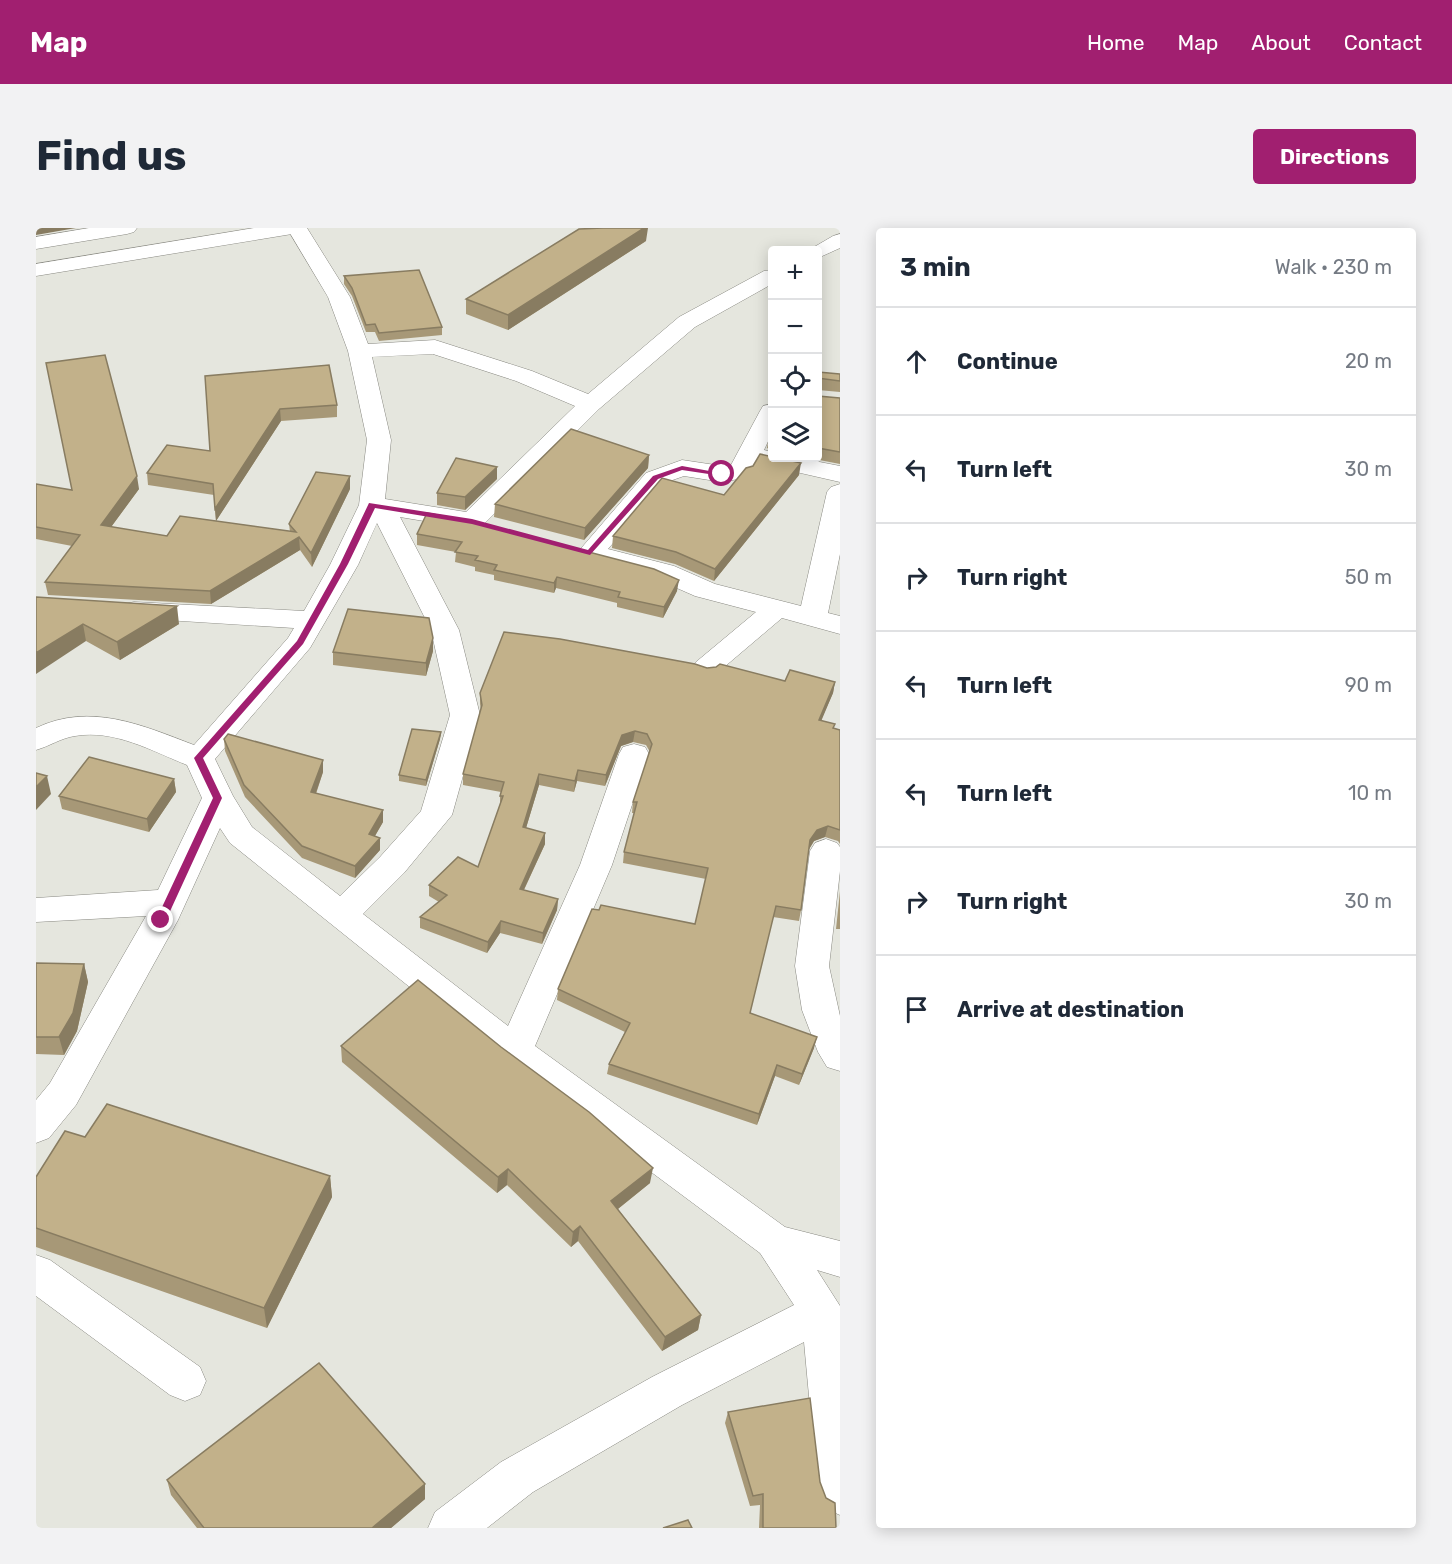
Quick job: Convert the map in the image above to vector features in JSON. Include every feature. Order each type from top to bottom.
[{"type":"street","points":[[36,243],[127,228]]},
{"type":"street","points":[[36,270],[292,228]]},
{"type":"street","points":[[199,758],[300,642],[376,505],[379,440],[359,351],[339,297],[297,228]]},
{"type":"street","points":[[822,250],[840,240]]},
{"type":"street","points":[[472,521],[591,404],[687,322],[768,278]]},
{"type":"street","points":[[359,351],[435,347],[524,376],[591,404]]},
{"type":"street","points":[[768,419],[740,472],[722,474],[682,468],[655,478],[579,550],[664,572],[705,590],[840,625]]},
{"type":"street","points":[[750,454],[840,474]]},
{"type":"street","points":[[813,617],[840,492]]},
{"type":"street","points":[[376,505],[472,521],[504,530]]},
{"type":"street","points":[[341,915],[392,865],[436,815],[465,715],[445,630],[376,505]]},
{"type":"street","points":[[706,668],[777,608]]},
{"type":"street","points":[[111,609],[312,620]]},
{"type":"street","points":[[36,740],[74,724],[108,724],[199,758],[218,798],[241,835],[515,1051],[774,1241],[822,1312],[840,1493]]},
{"type":"street","points":[[515,1051],[596,865],[634,754]]},
{"type":"street","points":[[36,1127],[63,1094],[169,902],[218,798]]},
{"type":"street","points":[[826,851],[813,966],[820,1010],[840,1057]]},
{"type":"street","points":[[36,910],[169,902]]},
{"type":"street","points":[[774,1241],[840,1259]]},
{"type":"street","points":[[36,1273],[185,1381]]},
{"type":"street","points":[[451,1528],[517,1477],[668,1391],[822,1312]]},
{"type":"building","points":[[644,228],[508,315],[466,299],[579,229]]},
{"type":"building","points":[[419,270],[442,327],[379,333],[375,324],[366,325],[352,288],[344,276]]},
{"type":"building","points":[[105,355],[137,476],[101,525],[167,536],[180,516],[296,532],[289,524],[316,472],[350,476],[311,553],[299,537],[210,591],[45,582],[80,535],[36,527],[36,484],[72,490],[46,363]]},
{"type":"building","points":[[329,365],[337,405],[280,409],[215,509],[213,484],[147,473],[167,445],[210,451],[205,376]]},
{"type":"building","points":[[822,372],[840,374],[840,381],[822,379]]},
{"type":"building","points":[[822,396],[840,398],[840,452],[822,449]]},
{"type":"building","points":[[571,429],[649,455],[585,528],[495,504]]},
{"type":"building","points":[[760,454],[768,456],[768,462],[801,463],[715,569],[676,552],[613,536],[662,478],[724,495],[746,468],[753,466]]},
{"type":"building","points":[[456,458],[497,467],[465,497],[437,493]]},
{"type":"building","points":[[427,513],[470,521],[654,569],[679,580],[664,607],[618,597],[620,592],[557,577],[554,583],[494,570],[497,565],[475,560],[478,556],[455,552],[462,542],[417,534]]},
{"type":"building","points":[[36,597],[177,606],[117,642],[83,624],[36,653]]},
{"type":"building","points":[[348,609],[429,618],[433,638],[426,663],[333,652]]},
{"type":"building","points":[[504,632],[560,639],[707,668],[720,664],[785,681],[790,670],[835,682],[819,720],[835,724],[833,728],[840,730],[840,830],[828,826],[817,830],[810,840],[801,910],[776,906],[750,1013],[817,1037],[802,1074],[777,1065],[759,1114],[609,1064],[630,1023],[558,989],[592,909],[599,910],[601,905],[695,924],[708,868],[624,852],[637,802],[633,802],[652,744],[647,734],[635,731],[622,735],[606,775],[578,770],[575,781],[539,774],[523,827],[545,833],[520,889],[558,899],[543,933],[501,921],[488,942],[420,917],[447,895],[429,885],[458,857],[478,867],[503,796],[500,796],[504,782],[463,774],[482,705],[480,693]]},
{"type":"building","points":[[412,729],[441,732],[426,780],[399,775]]},
{"type":"building","points":[[228,734],[323,760],[311,792],[383,810],[369,834],[380,838],[355,866],[302,846],[244,785],[224,739]]},
{"type":"building","points":[[89,757],[174,779],[147,819],[59,796]]},
{"type":"building","points":[[36,773],[47,776],[36,787]]},
{"type":"building","points":[[36,963],[84,964],[73,1013],[59,1037],[36,1037]]},
{"type":"building","points":[[418,980],[501,1047],[589,1112],[653,1168],[611,1201],[701,1315],[665,1337],[580,1226],[573,1232],[508,1169],[498,1177],[341,1046]]},
{"type":"building","points":[[107,1104],[330,1176],[264,1308],[36,1228],[36,1177],[65,1131],[85,1137]]},
{"type":"building","points":[[319,1363],[425,1484],[372,1528],[204,1528],[167,1480]]},
{"type":"building","points":[[810,1398],[820,1482],[826,1498],[835,1503],[836,1528],[763,1528],[763,1494],[753,1496],[728,1412]]},
{"type":"building","points":[[688,1520],[692,1528],[663,1528]]},
{"type":"route","points":[[161,920],[218,798],[199,758],[300,642],[344,564],[372,505],[472,521],[590,553],[655,478],[682,468],[722,474]]}]
